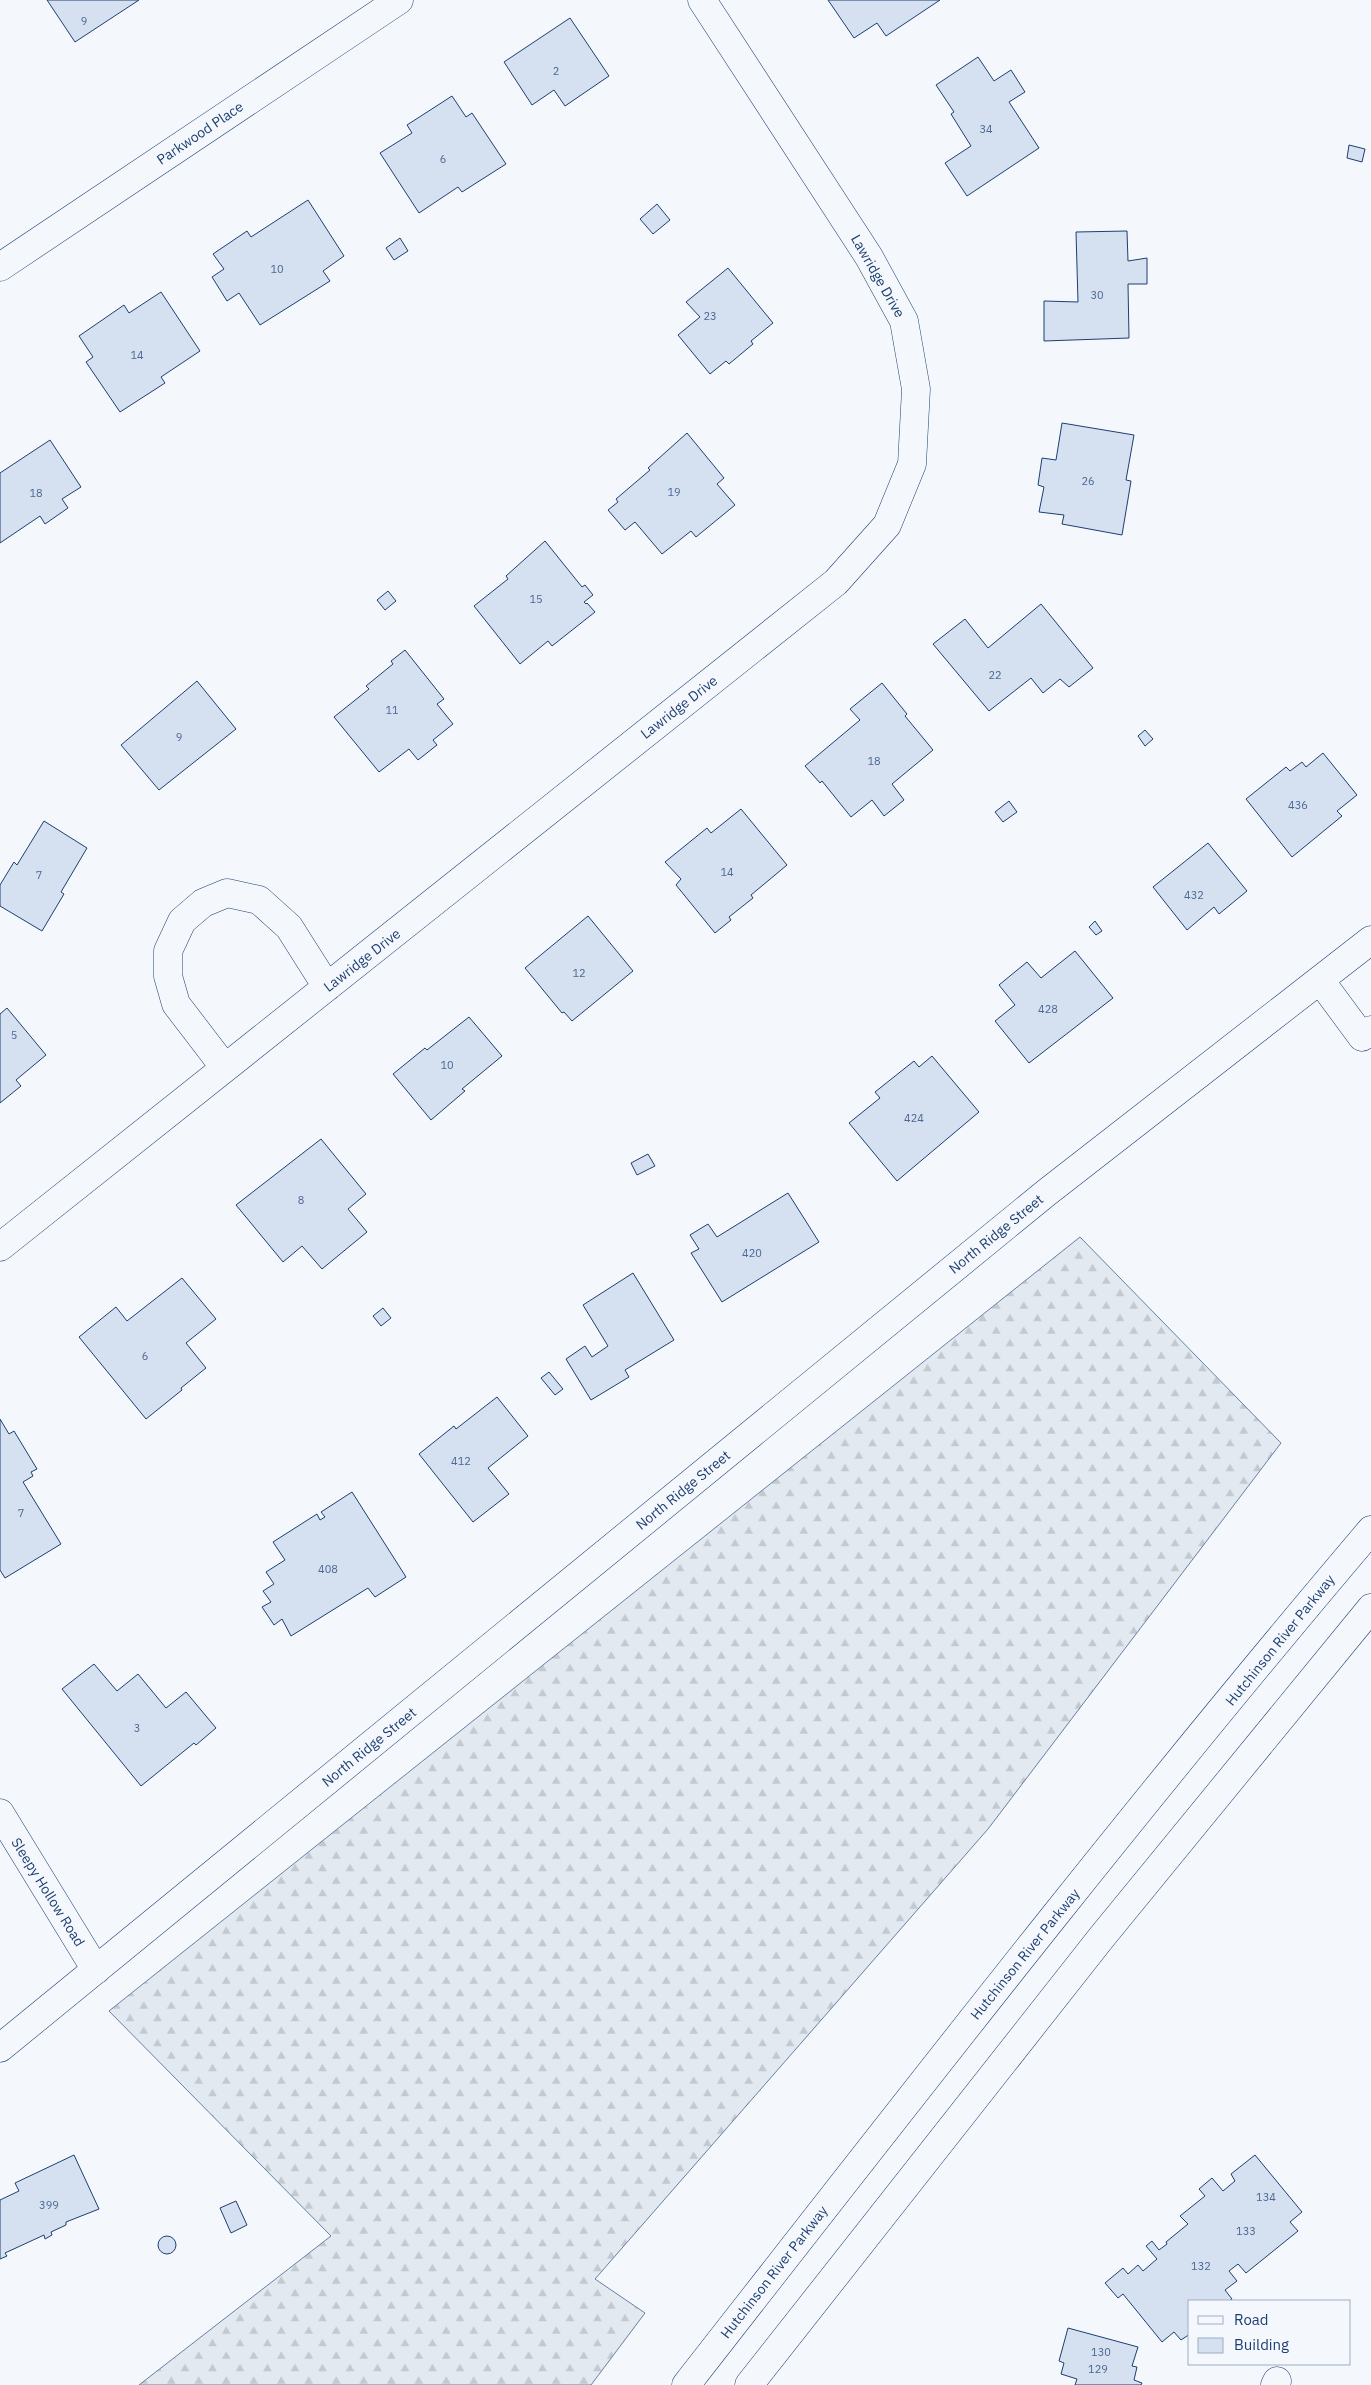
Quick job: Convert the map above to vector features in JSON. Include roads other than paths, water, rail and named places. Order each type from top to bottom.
[{"type":"main road","name":"Parkwood Place","points":[[0,267],[399,0]]},
{"type":"main road","name":"Lawridge Drive","points":[[0,1247],[836,582],[887,525],[912,464],[916,389],[904,321],[869,257],[702,0]]},
{"type":"main road","points":[[225,1068],[176,1004],[168,976],[168,951],[182,921],[203,903],[227,892],[259,900],[289,927],[327,987]]},
{"type":"main road","name":"North Ridge Street","points":[[0,2048],[1046,1193],[1371,940]]},
{"type":"main road","points":[[1320,980],[1362,1037],[1371,1030]]},
{"type":"main road","name":"Hutchinson River Parkway","points":[[686,2385],[987,2001],[1163,1782],[1371,1530]]},
{"type":"main road","points":[[749,2385],[1118,1917],[1371,1608]]},
{"type":"main road","name":"Sleepy Hollow Road","points":[[0,1813],[96,1970]]}]
